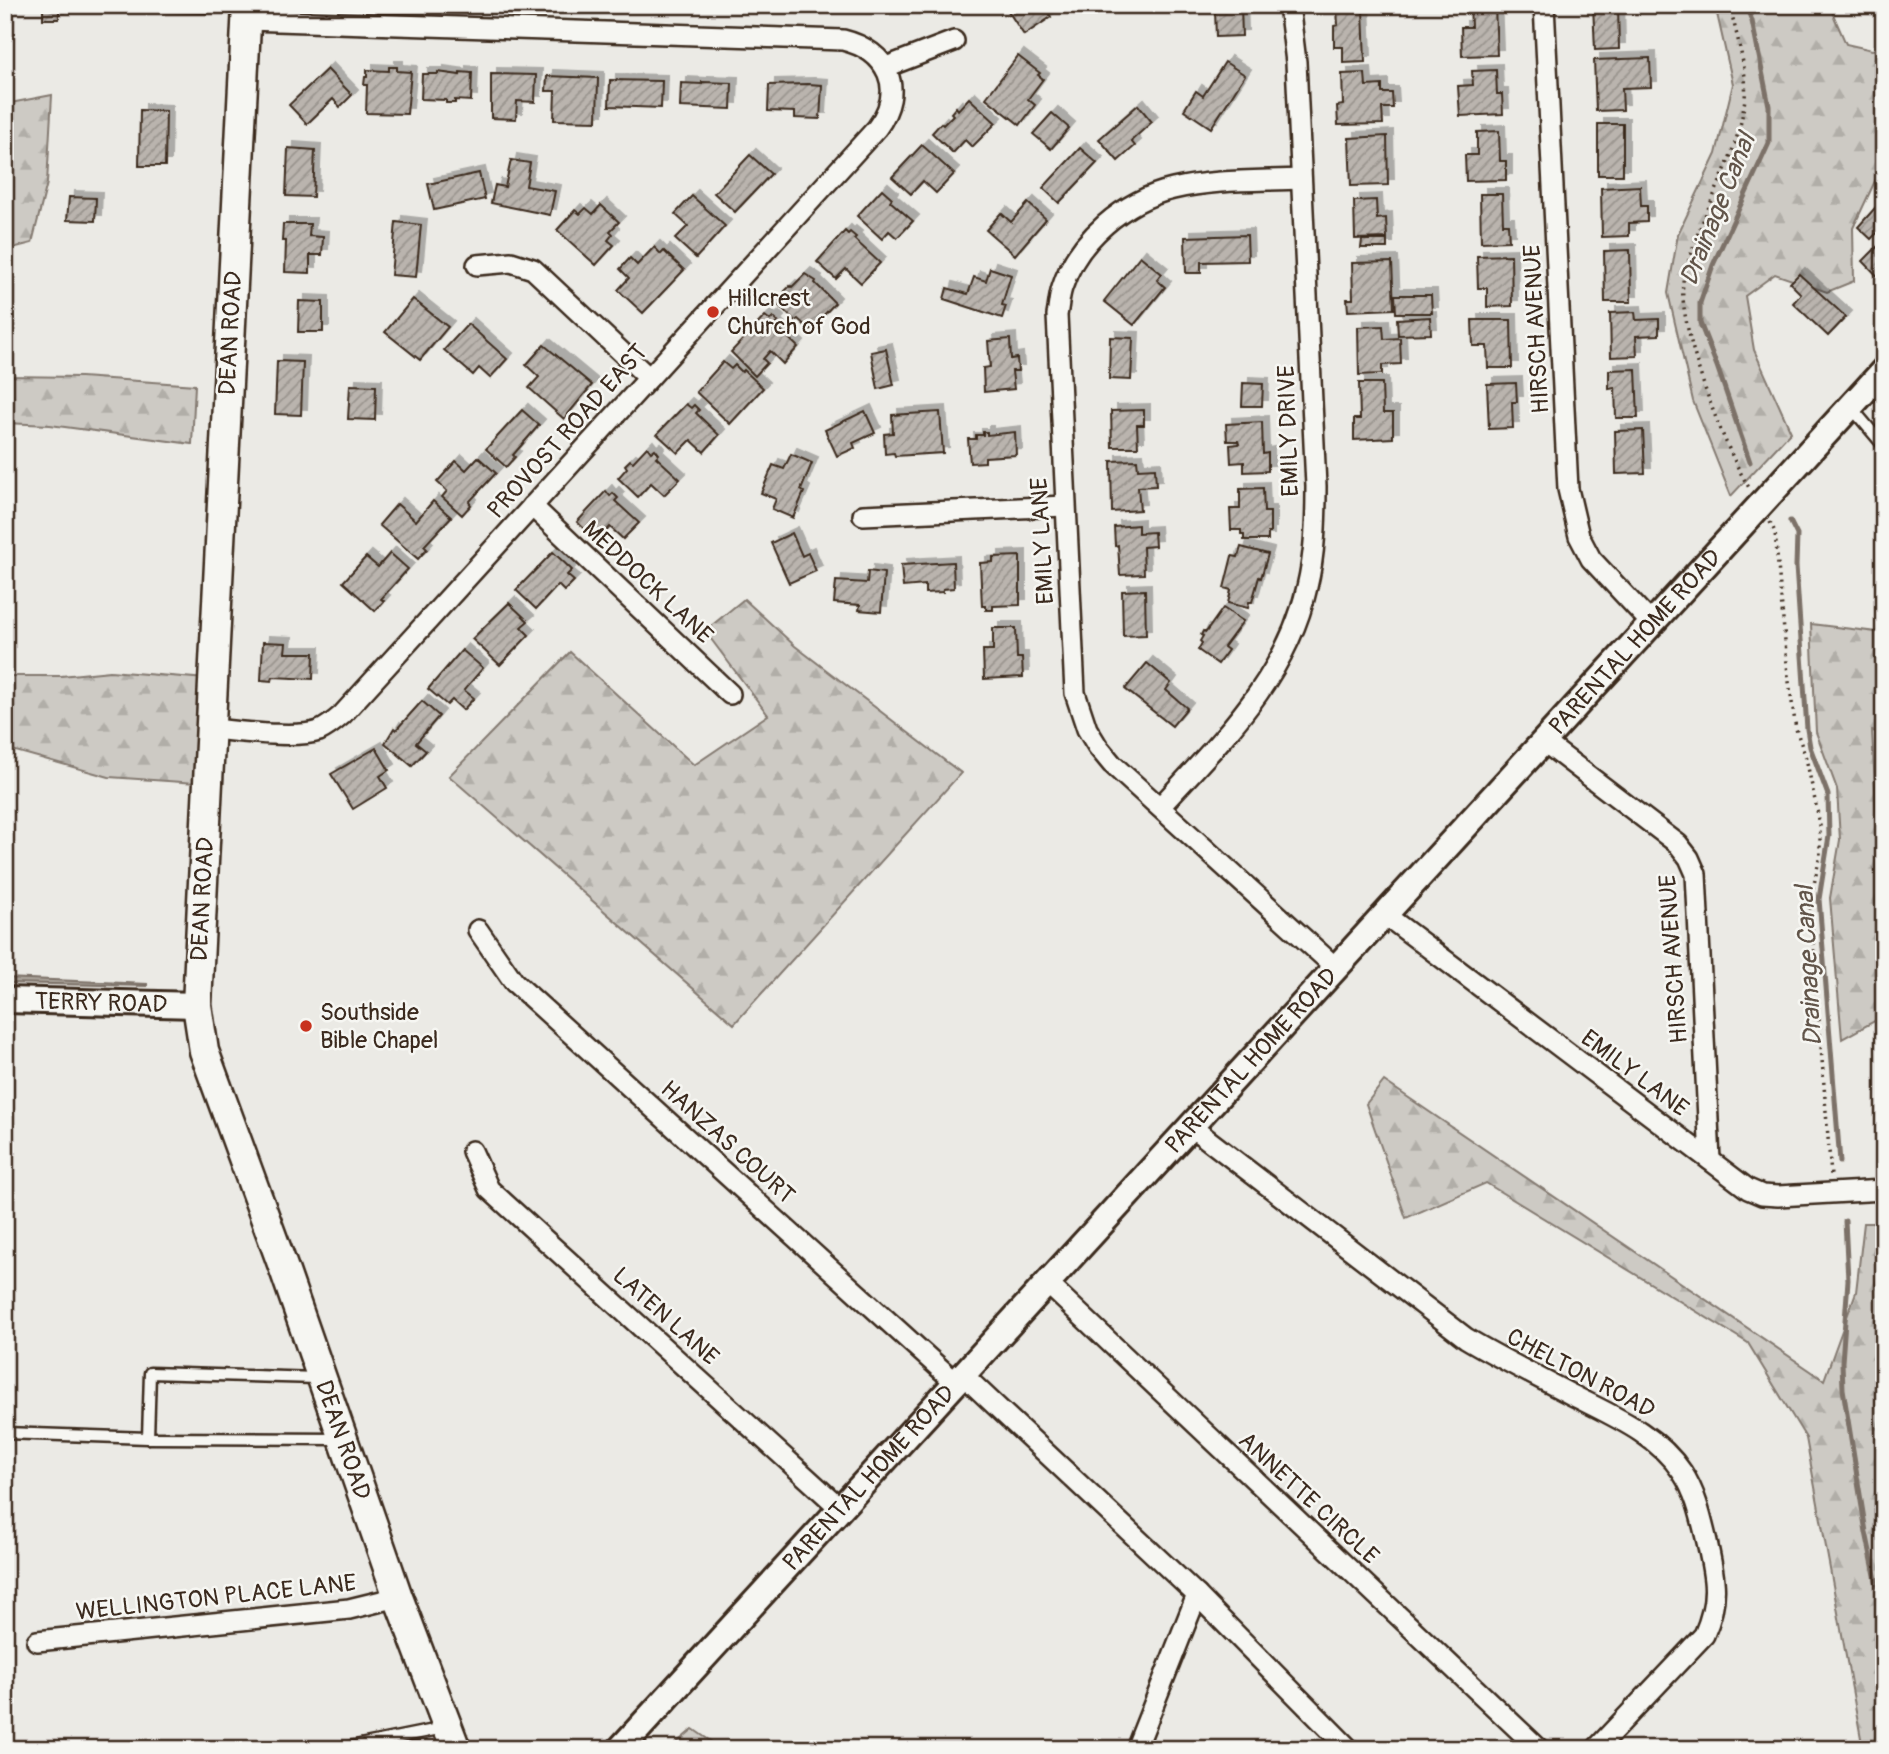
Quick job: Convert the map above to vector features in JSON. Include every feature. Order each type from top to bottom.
[{"type":"main road","name":"DEAN ROAD","points":[[247,12],[197,1005],[204,1051],[211,1073],[285,1272],[398,1597],[452,1738]]},
{"type":"street","name":"EMILY DRIVE","points":[[1160,807],[1239,721],[1264,687],[1292,633],[1307,589],[1314,544],[1316,486],[1296,62],[1289,5]]},
{"type":"street","name":"HIRSCH AVENUE","points":[[1544,5],[1568,489],[1579,536],[1591,559],[1651,623]]},
{"type":"street","points":[[247,12],[843,40],[858,44],[874,53],[886,66],[954,41]]},
{"type":"street","name":"PROVOST ROAD EAST","points":[[211,729],[301,734],[317,731],[331,724],[877,128],[886,116],[891,99],[886,66]]},
{"type":"street","name":"EMILY LANE","points":[[1301,179],[1223,182],[1171,189],[1125,211],[1105,225],[1087,244],[1062,288],[1057,315],[1065,506],[1073,675],[1079,710],[1097,747],[1112,764],[1335,967]]},
{"type":"street","points":[[477,265],[511,262],[533,269],[649,377]]},
{"type":"street","name":"PARENTAL HOME ROAD","points":[[620,1749],[1884,370]]},
{"type":"street","name":"MEDDOCK LANE","points":[[532,506],[730,694]]},
{"type":"street","points":[[863,515],[1065,506]]},
{"type":"street","name":"HIRSCH AVENUE","points":[[1543,741],[1678,844],[1689,858],[1696,874],[1710,1160]]},
{"type":"street","name":"EMILY LANE","points":[[1384,914],[1748,1189],[1762,1195],[1778,1196],[1884,1189]]},
{"type":"street","name":"HANZAS COURT","points":[[478,930],[514,982],[959,1378],[1197,1595],[1349,1749]]},
{"type":"street","name":"TERRY ROAD","points":[[5,1000],[197,1005]]},
{"type":"street","name":"CHELTON ROAD","points":[[1190,1126],[1466,1338],[1629,1424],[1668,1454],[1683,1472],[1696,1498],[1714,1572],[1714,1614],[1704,1634],[1596,1749]]},
{"type":"street","name":"LATEN LANE","points":[[472,1151],[489,1189],[840,1508]]},
{"type":"street","name":"ANNETTE CIRCLE","points":[[1046,1282],[1539,1749]]},
{"type":"street","points":[[1136,1749],[1197,1595]]},
{"type":"street","name":"WELLINGTON PLACE LANE","points":[[37,1641],[349,1609],[398,1597]]},
{"type":"lane","points":[[1851,407],[1884,446]]},
{"type":"lane","points":[[148,1438],[150,1373],[321,1378]]},
{"type":"lane","points":[[5,1433],[148,1438],[344,1439]]},
{"type":"lane","points":[[340,1749],[452,1738]]},
{"type":"path","points":[[1730,5],[1745,79],[1744,106],[1729,159],[1701,221],[1683,280],[1683,307],[1691,344],[1741,475],[1775,532],[1796,729],[1809,768],[1820,824],[1820,855],[1810,904],[1811,936],[1832,1192]]},
{"type":"green space","points":[[1715,5],[1829,5],[1846,44],[1872,50],[1884,47],[1884,162],[1853,228],[1854,281],[1827,292],[1775,274],[1745,296],[1754,350],[1791,432],[1731,496],[1693,401],[1668,293],[1678,234],[1716,154],[1733,84]]},
{"type":"green space","points":[[52,95],[47,183],[32,243],[5,250],[5,104]]},
{"type":"green space","points":[[5,376],[81,377],[195,385],[192,444],[50,425],[5,423]]},
{"type":"green space","points":[[744,599],[795,646],[961,773],[734,1024],[449,776],[570,652],[694,765],[768,715],[705,631]]},
{"type":"green space","points":[[1811,624],[1884,633],[1884,733],[1872,731],[1878,843],[1884,850],[1884,1016],[1842,1039],[1830,898],[1840,840],[1837,789],[1816,732]]},
{"type":"green space","points":[[110,671],[206,679],[196,783],[109,777],[5,748],[5,676],[61,676]]},
{"type":"green space","points":[[1384,1081],[1824,1380],[1856,1292],[1864,1223],[1884,1223],[1884,1749],[1863,1749],[1806,1438],[1748,1343],[1486,1183],[1406,1218],[1366,1104]]},
{"type":"green space","points":[[693,1729],[722,1749],[669,1749]]},
{"type":"shaded area","points":[[5,978],[147,984],[147,986],[5,983]]},
{"type":"building","points":[[43,5],[67,6],[59,6],[59,19],[43,19]]},
{"type":"building","points":[[164,5],[206,5],[206,13],[164,12]]},
{"type":"building","points":[[1000,5],[1044,5],[1051,17],[1024,35],[1006,8],[1003,10]]},
{"type":"building","points":[[1208,5],[1241,5],[1242,36],[1216,37],[1215,11],[1208,11]]},
{"type":"building","points":[[1470,5],[1495,5],[1497,55],[1462,56],[1461,27],[1471,27]]},
{"type":"building","points":[[1593,5],[1618,5],[1619,49],[1595,50]]},
{"type":"building","points":[[1363,9],[1365,62],[1343,63],[1343,47],[1334,47],[1334,26],[1338,25],[1337,10]]},
{"type":"building","points":[[1018,56],[1040,73],[1038,75],[1043,79],[1028,99],[1035,105],[1020,125],[986,98]]},
{"type":"building","points":[[1650,58],[1651,87],[1622,88],[1623,110],[1596,111],[1594,60]]},
{"type":"building","points":[[1225,62],[1245,75],[1211,128],[1184,110],[1196,91],[1203,96]]},
{"type":"building","points":[[389,67],[397,67],[397,71],[411,72],[407,114],[366,113],[367,85],[364,85],[367,70],[389,71]]},
{"type":"building","points":[[327,69],[352,95],[340,107],[333,99],[307,124],[289,105]]},
{"type":"building","points":[[1496,70],[1497,94],[1502,94],[1503,114],[1460,116],[1458,86],[1473,85],[1472,71]]},
{"type":"building","points":[[438,72],[460,75],[460,72],[472,73],[471,101],[455,100],[455,103],[446,103],[446,100],[421,99],[422,74]]},
{"type":"building","points":[[1365,73],[1366,86],[1382,85],[1382,93],[1392,93],[1393,108],[1382,108],[1383,124],[1338,125],[1337,106],[1343,105],[1342,74]]},
{"type":"building","points":[[491,74],[536,75],[535,102],[517,101],[516,119],[491,118]]},
{"type":"building","points":[[547,76],[598,78],[597,121],[554,120],[555,91],[546,91]]},
{"type":"building","points":[[610,80],[662,81],[661,108],[609,106]]},
{"type":"building","points":[[681,83],[732,83],[731,109],[680,107]]},
{"type":"building","points":[[769,85],[822,85],[820,119],[795,118],[795,112],[768,111]]},
{"type":"building","points":[[969,98],[996,123],[972,147],[965,140],[953,153],[932,133],[953,115],[951,113],[956,107],[958,110]]},
{"type":"building","points":[[1138,105],[1152,122],[1131,141],[1135,146],[1118,161],[1099,139]]},
{"type":"building","points":[[140,110],[166,111],[165,166],[139,166]]},
{"type":"building","points":[[1052,113],[1069,128],[1051,149],[1033,134]]},
{"type":"building","points":[[1598,124],[1623,124],[1623,175],[1598,175]]},
{"type":"building","points":[[1499,131],[1500,161],[1506,161],[1506,180],[1466,181],[1465,155],[1477,155],[1477,132]]},
{"type":"building","points":[[1387,136],[1388,185],[1351,186],[1349,138]]},
{"type":"building","points":[[922,145],[954,174],[936,193],[923,181],[911,194],[892,177]]},
{"type":"building","points":[[288,148],[315,150],[313,197],[286,196]]},
{"type":"building","points":[[1080,148],[1097,163],[1059,203],[1043,188]]},
{"type":"building","points":[[750,155],[771,174],[735,212],[714,193]]},
{"type":"building","points":[[511,160],[530,163],[526,186],[555,191],[550,215],[491,203],[495,185],[505,187]]},
{"type":"building","points":[[479,173],[485,199],[434,210],[428,184]]},
{"type":"building","points":[[1640,186],[1641,206],[1647,206],[1647,222],[1629,223],[1629,236],[1602,237],[1601,188]]},
{"type":"building","points":[[882,189],[892,198],[890,201],[913,221],[897,238],[889,231],[882,239],[857,216]]},
{"type":"building","points":[[1480,194],[1502,194],[1503,224],[1508,224],[1509,241],[1481,242]]},
{"type":"building","points":[[692,196],[725,226],[696,258],[675,239],[688,226],[675,214]]},
{"type":"building","points":[[69,197],[96,198],[95,221],[67,220]]},
{"type":"building","points":[[1376,200],[1377,219],[1386,218],[1387,238],[1355,239],[1354,201]]},
{"type":"building","points":[[1028,203],[1046,219],[1015,255],[986,230],[1001,213],[1011,222]]},
{"type":"building","points":[[601,205],[619,222],[610,231],[613,234],[608,240],[614,245],[596,265],[557,230],[575,210],[580,214],[586,208],[593,214]]},
{"type":"building","points":[[1875,208],[1884,216],[1884,226],[1871,239],[1858,227]]},
{"type":"building","points":[[396,222],[421,225],[416,277],[391,275]]},
{"type":"building","points":[[283,224],[310,224],[309,236],[323,237],[322,255],[310,255],[310,273],[285,272],[286,241],[282,241]]},
{"type":"building","points":[[845,231],[856,237],[854,239],[880,263],[861,283],[846,269],[836,279],[817,262]]},
{"type":"building","points":[[1247,235],[1248,261],[1201,262],[1201,273],[1186,273],[1185,237]]},
{"type":"building","points":[[1362,240],[1387,240],[1387,248],[1361,248]]},
{"type":"building","points":[[1880,244],[1884,248],[1884,283],[1863,261]]},
{"type":"building","points":[[654,247],[661,254],[664,251],[684,270],[643,313],[618,290],[629,278],[620,269],[630,258],[637,265]]},
{"type":"building","points":[[1630,250],[1631,302],[1605,302],[1604,251]]},
{"type":"building","points":[[1511,255],[1512,306],[1487,307],[1487,288],[1478,288],[1477,256]]},
{"type":"building","points":[[1140,256],[1162,274],[1157,280],[1165,287],[1134,325],[1104,301]]},
{"type":"building","points":[[1392,262],[1394,309],[1348,311],[1347,299],[1353,299],[1352,263]]},
{"type":"building","points":[[990,268],[1011,275],[1002,305],[1006,306],[1002,318],[944,299],[947,288],[968,294],[974,277],[986,281]]},
{"type":"building","points":[[805,274],[816,281],[835,303],[810,330],[798,319],[795,321],[776,303],[790,286]]},
{"type":"building","points":[[1799,274],[1846,317],[1828,336],[1793,303],[1801,294],[1790,283]]},
{"type":"building","points":[[1395,295],[1431,295],[1432,313],[1396,313]]},
{"type":"building","points":[[413,299],[448,327],[420,360],[385,332]]},
{"type":"building","points":[[299,301],[323,302],[323,332],[298,332]]},
{"type":"building","points":[[1635,312],[1636,320],[1659,319],[1659,335],[1636,336],[1637,356],[1611,357],[1610,313]]},
{"type":"building","points":[[765,316],[770,320],[773,317],[778,322],[775,325],[798,347],[783,364],[770,351],[763,359],[767,363],[755,376],[731,352]]},
{"type":"building","points":[[1430,317],[1431,334],[1398,335],[1397,319]]},
{"type":"building","points":[[1472,320],[1511,320],[1512,368],[1488,368],[1487,346],[1473,346]]},
{"type":"building","points":[[468,324],[507,359],[490,378],[479,368],[473,375],[444,350]]},
{"type":"building","points":[[1383,326],[1384,339],[1400,338],[1401,364],[1382,365],[1382,374],[1359,375],[1358,327]]},
{"type":"building","points":[[1110,337],[1133,338],[1131,380],[1109,379]]},
{"type":"building","points":[[1010,339],[1011,359],[1017,358],[1018,371],[1012,371],[1014,389],[984,392],[983,368],[990,367],[988,341]]},
{"type":"building","points":[[544,345],[592,385],[564,419],[529,388],[539,377],[526,365]]},
{"type":"building","points":[[886,349],[894,385],[878,389],[871,352]]},
{"type":"building","points":[[277,361],[303,362],[301,415],[275,414]]},
{"type":"building","points":[[723,362],[731,369],[735,365],[742,372],[744,370],[763,388],[730,424],[696,392]]},
{"type":"building","points":[[1636,369],[1638,418],[1616,418],[1615,388],[1609,389],[1609,370]]},
{"type":"building","points":[[1243,383],[1263,384],[1262,406],[1242,406]]},
{"type":"building","points":[[1359,383],[1382,383],[1383,413],[1393,413],[1393,438],[1354,440],[1354,419],[1360,419]]},
{"type":"building","points":[[1516,383],[1517,402],[1512,402],[1513,428],[1489,429],[1487,384]]},
{"type":"building","points":[[350,385],[376,386],[375,420],[348,419]]},
{"type":"building","points":[[686,404],[691,408],[694,405],[699,410],[696,413],[719,435],[704,452],[691,440],[678,453],[657,434]]},
{"type":"building","points":[[522,410],[539,425],[506,467],[486,449]]},
{"type":"building","points":[[1144,410],[1144,425],[1137,425],[1138,447],[1112,447],[1111,411]]},
{"type":"building","points":[[865,411],[875,433],[853,443],[855,448],[837,456],[825,430]]},
{"type":"building","points":[[940,412],[943,453],[895,456],[894,453],[885,454],[884,434],[893,433],[892,415]]},
{"type":"building","points":[[1262,422],[1263,454],[1268,453],[1268,471],[1244,472],[1244,462],[1231,463],[1230,445],[1239,444],[1238,441],[1227,441],[1226,424]]},
{"type":"building","points":[[1643,430],[1645,473],[1616,474],[1615,431]]},
{"type":"building","points":[[983,432],[987,432],[987,435],[1015,432],[1016,455],[985,457],[985,462],[970,463],[968,439],[976,439],[976,435],[983,435]]},
{"type":"building","points":[[647,447],[651,452],[655,449],[659,454],[656,457],[680,479],[664,495],[651,483],[638,497],[618,478],[627,468],[625,465],[630,460],[633,462]]},
{"type":"building","points":[[791,454],[812,463],[793,518],[772,509],[776,499],[761,493],[773,465],[784,469]]},
{"type":"building","points":[[478,457],[496,473],[469,502],[471,505],[462,515],[442,497],[447,491],[437,482],[456,461],[466,470]]},
{"type":"building","points":[[1137,460],[1138,469],[1155,468],[1156,486],[1138,487],[1140,510],[1112,512],[1111,461]]},
{"type":"building","points":[[1263,488],[1264,512],[1270,512],[1268,540],[1244,540],[1241,530],[1231,530],[1230,509],[1240,509],[1240,489]]},
{"type":"building","points":[[606,491],[610,496],[613,493],[618,498],[615,501],[639,523],[623,539],[610,527],[597,541],[577,522]]},
{"type":"building","points":[[433,501],[451,517],[424,546],[427,549],[418,559],[379,525],[397,504],[416,521]]},
{"type":"building","points":[[1138,525],[1138,533],[1154,532],[1155,546],[1143,547],[1144,574],[1120,575],[1114,527]]},
{"type":"building","points":[[792,533],[802,556],[808,553],[816,571],[789,583],[771,543]]},
{"type":"building","points":[[1241,547],[1268,554],[1248,608],[1228,603],[1231,590],[1224,588],[1232,556],[1238,557]]},
{"type":"building","points":[[553,552],[572,570],[567,575],[574,581],[564,591],[558,585],[536,609],[516,590]]},
{"type":"building","points":[[390,553],[408,569],[381,599],[384,601],[375,611],[343,582],[366,557],[378,567]]},
{"type":"building","points":[[1020,556],[1020,605],[993,606],[993,610],[986,610],[986,606],[982,606],[980,563],[993,562],[993,557]]},
{"type":"building","points":[[953,562],[954,588],[925,593],[925,585],[903,587],[901,565]]},
{"type":"building","points":[[868,571],[884,573],[881,612],[859,610],[860,605],[834,603],[836,581],[867,583]]},
{"type":"building","points":[[1145,590],[1146,635],[1123,636],[1122,591]]},
{"type":"building","points":[[509,603],[528,621],[521,627],[529,635],[500,665],[472,639]]},
{"type":"building","points":[[1223,608],[1243,621],[1224,647],[1228,650],[1218,664],[1198,650],[1203,631],[1206,632]]},
{"type":"building","points":[[993,628],[1016,628],[1017,658],[1022,658],[1023,677],[984,679],[983,650],[993,650]]},
{"type":"building","points":[[263,642],[286,643],[285,653],[314,653],[313,679],[273,677],[272,681],[261,680]]},
{"type":"building","points":[[462,650],[483,668],[464,690],[474,698],[463,710],[452,700],[447,705],[428,689]]},
{"type":"building","points":[[1147,663],[1171,683],[1166,690],[1187,708],[1172,726],[1125,689]]},
{"type":"building","points":[[422,701],[439,716],[416,743],[426,751],[412,766],[385,743],[394,728],[396,730]]},
{"type":"building","points":[[376,748],[389,770],[380,776],[387,788],[353,809],[331,774]]},
{"type":"waterway","name":"Drainage Canal","points":[[1746,5],[1752,21],[1769,106],[1769,143],[1713,265],[1700,303],[1700,323],[1750,462]]},
{"type":"waterway","name":"Drainage Canal","points":[[1790,521],[1797,535],[1796,566],[1807,729],[1810,747],[1828,795],[1829,836],[1819,899],[1840,1162]]},
{"type":"waterway","name":"Drainage Canal","points":[[1845,1221],[1848,1280],[1842,1362],[1843,1389],[1866,1532],[1876,1580],[1884,1599]]},
{"type":"place","name":"Hillcrest Church of God","points":[[713,312]]},
{"type":"place","name":"Southside Bible Chapel","points":[[306,1026]]}]
